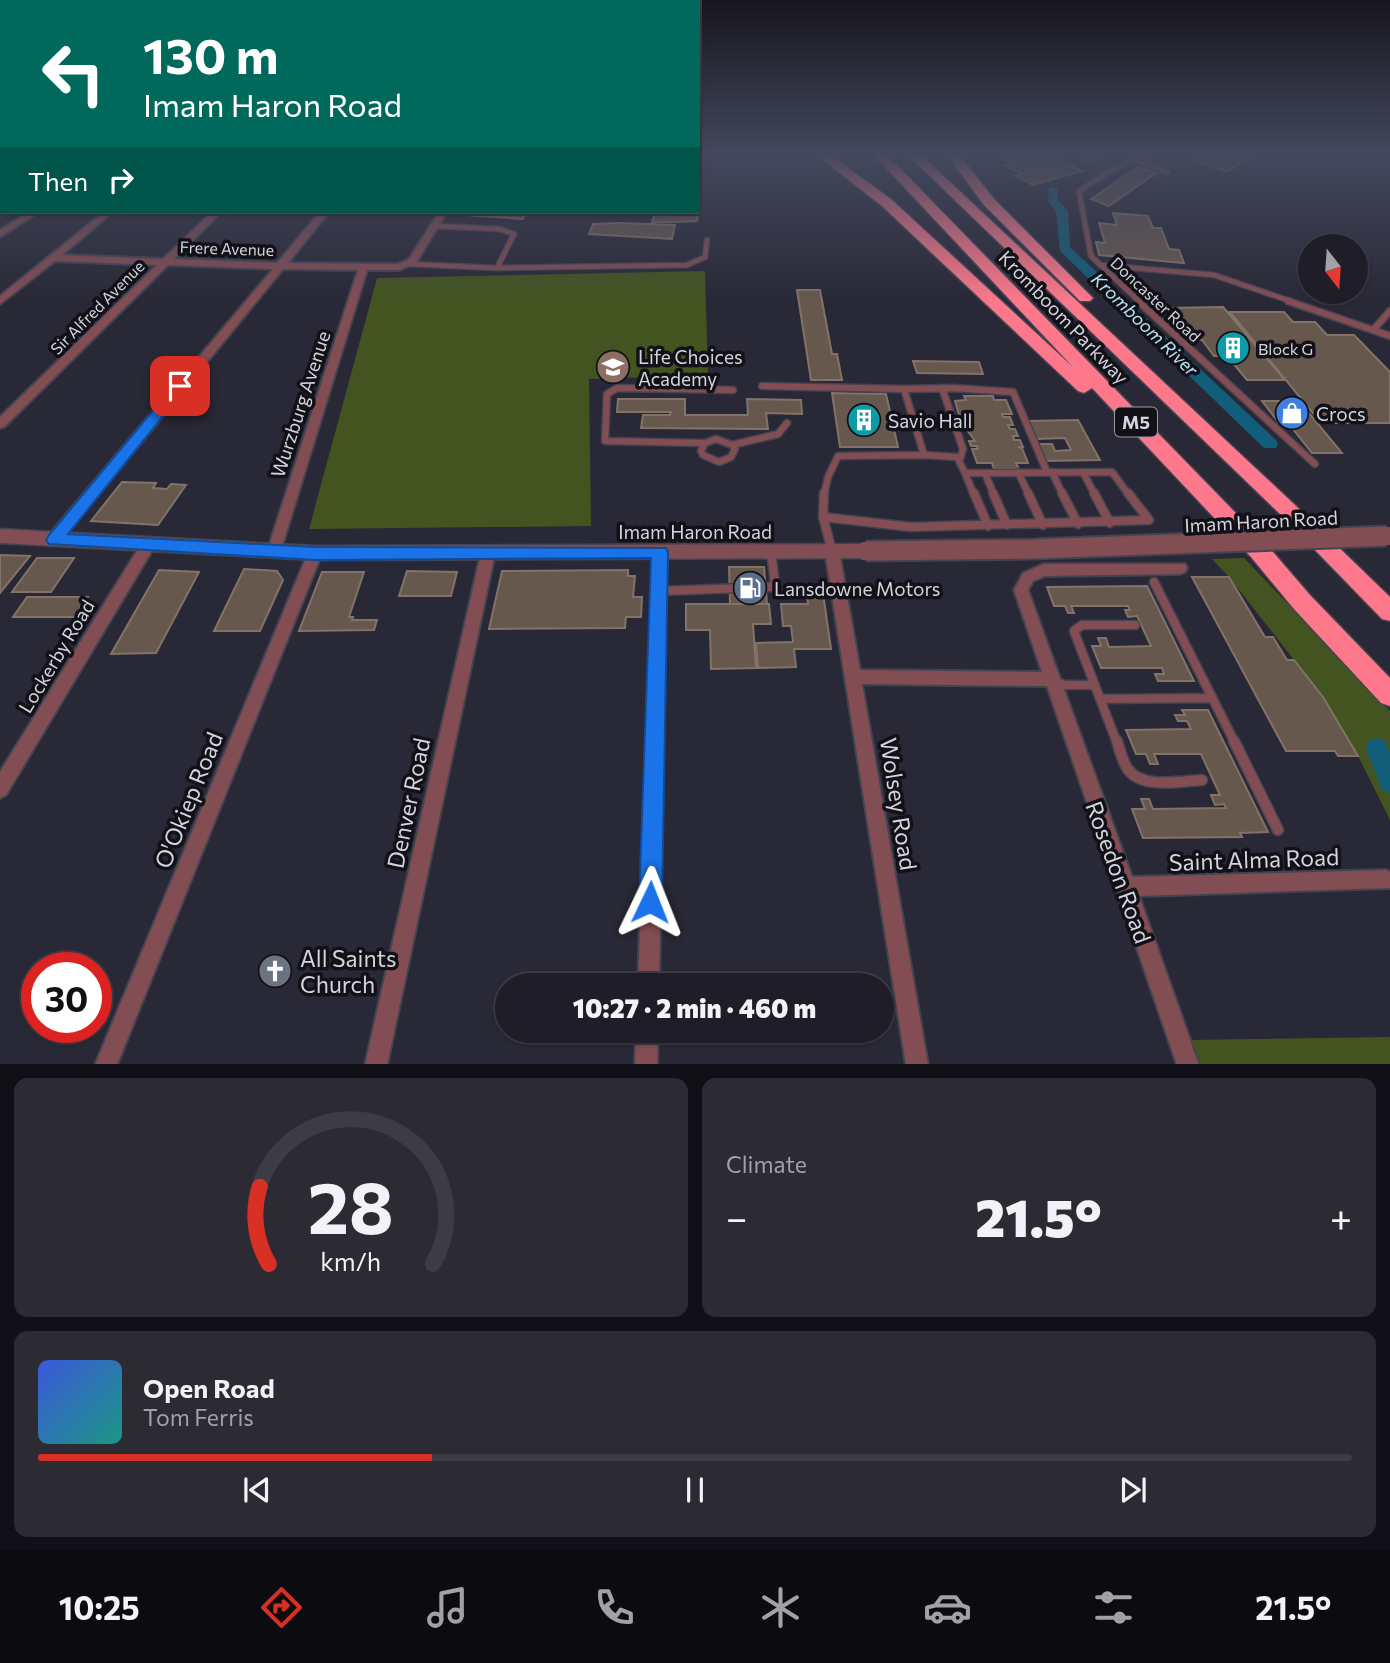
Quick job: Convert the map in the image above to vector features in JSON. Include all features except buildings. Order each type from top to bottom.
[{"type":"highway","points":[[888,203],[1080,383],[1302,602]]},
{"type":"highway","name":"Kromboom Parkway","points":[[926,203],[1259,551],[1302,602],[1390,695]]},
{"type":"highway","name":"Kromboom Parkway","points":[[964,203],[1288,510],[1390,612]]},
{"type":"highway","points":[[990,203],[1207,419],[1288,510]]},
{"type":"street","points":[[0,234],[32,214]]},
{"type":"street","points":[[0,301],[107,214]]},
{"type":"street","name":"Sir Alfred Avenue","points":[[0,424],[215,214]]},
{"type":"street","points":[[54,540],[323,214]]},
{"type":"street","points":[[404,266],[442,214]]},
{"type":"street","name":"Frere Avenue","points":[[53,258],[363,268],[404,266]]},
{"type":"street","name":"Wurzburg Avenue","points":[[274,552],[363,268]]},
{"type":"street","name":"Imam Haron Road","points":[[0,536],[315,553],[1047,549],[1388,536]]},
{"type":"street","name":"Lockerby Road","points":[[0,789],[148,545]]},
{"type":"street","name":"Wolsey Road","points":[[832,551],[917,1064]]},
{"type":"street","points":[[648,973],[660,552]]},
{"type":"street","name":"O'Okiep Road","points":[[106,1064],[315,553]]},
{"type":"street","name":"Denver Road","points":[[376,1064],[488,553]]},
{"type":"street","name":"Rosedon Road","points":[[1180,568],[1044,570],[1028,577],[1022,585],[1021,596],[1188,1064]]},
{"type":"street","points":[[854,677],[1051,679]]},
{"type":"street","name":"Saint Alma Road","points":[[1124,887],[1386,880]]},
{"type":"street","points":[[646,1064],[647,1043]]},
{"type":"lane","name":"Doncaster Road","points":[[1081,203],[1091,256],[1099,265],[1315,464]]},
{"type":"lane","points":[[434,226],[513,233],[497,268]]},
{"type":"lane","points":[[404,266],[497,268],[687,265],[705,257],[708,240]]},
{"type":"lane","points":[[1099,265],[1214,275],[1390,335]]},
{"type":"lane","points":[[1373,330],[1390,311]]},
{"type":"lane","points":[[762,386],[942,388],[1013,392],[1049,472],[1078,524]]},
{"type":"lane","points":[[733,390],[617,388],[607,394],[605,441],[705,443],[716,439],[732,445],[743,440],[778,435],[785,431],[787,423]]},
{"type":"lane","points":[[942,388],[963,449],[960,459],[988,526]]},
{"type":"lane","points":[[904,389],[924,455]]},
{"type":"lane","points":[[705,443],[701,447],[703,455],[719,462],[734,453],[732,445]]},
{"type":"lane","points":[[832,551],[822,502],[832,466],[838,456],[953,455],[960,459]]},
{"type":"lane","points":[[1083,471],[1110,523]]},
{"type":"lane","points":[[1018,472],[1042,525]]},
{"type":"lane","points":[[823,517],[911,527],[1145,522],[1149,519],[1114,473],[965,473]]},
{"type":"lane","points":[[985,473],[1007,525]]},
{"type":"lane","points":[[659,591],[771,587],[775,583],[771,552]]},
{"type":"lane","points":[[1154,582],[1278,830]]},
{"type":"lane","points":[[1135,625],[1082,625],[1076,628],[1075,635],[1127,768],[1135,777],[1145,780],[1202,780]]},
{"type":"lane","points":[[1051,679],[1065,685],[1095,685]]},
{"type":"lane","points":[[1100,698],[1212,698]]},
{"type":"green space","points":[[705,271],[708,375],[589,379],[591,526],[309,529],[377,278]]},
{"type":"green space","points":[[1244,558],[1390,711],[1390,820],[1358,756],[1323,697],[1212,559]]},
{"type":"green space","points":[[1390,1037],[1390,1064],[1200,1064],[1191,1040]]},
{"type":"waterway","name":"Kromboom River","points":[[1054,203],[1062,211],[1064,248],[1270,444]]},
{"type":"waterway","name":"Kromboom River","points":[[1377,748],[1390,782]]},
{"type":"place","name":"Block G","points":[[1233,348]]},
{"type":"place","name":"Life Choices Academy","points":[[613,367]]},
{"type":"place","name":"Crocs","points":[[1292,413]]},
{"type":"place","name":"Savio Hall","points":[[864,420]]},
{"type":"place","name":"Lansdowne Motors","points":[[750,588]]},
{"type":"place","name":"All Saints Church","points":[[275,971]]},
{"type":"route","points":[[180,386],[54,540],[315,553],[660,552],[650,902]]}]
